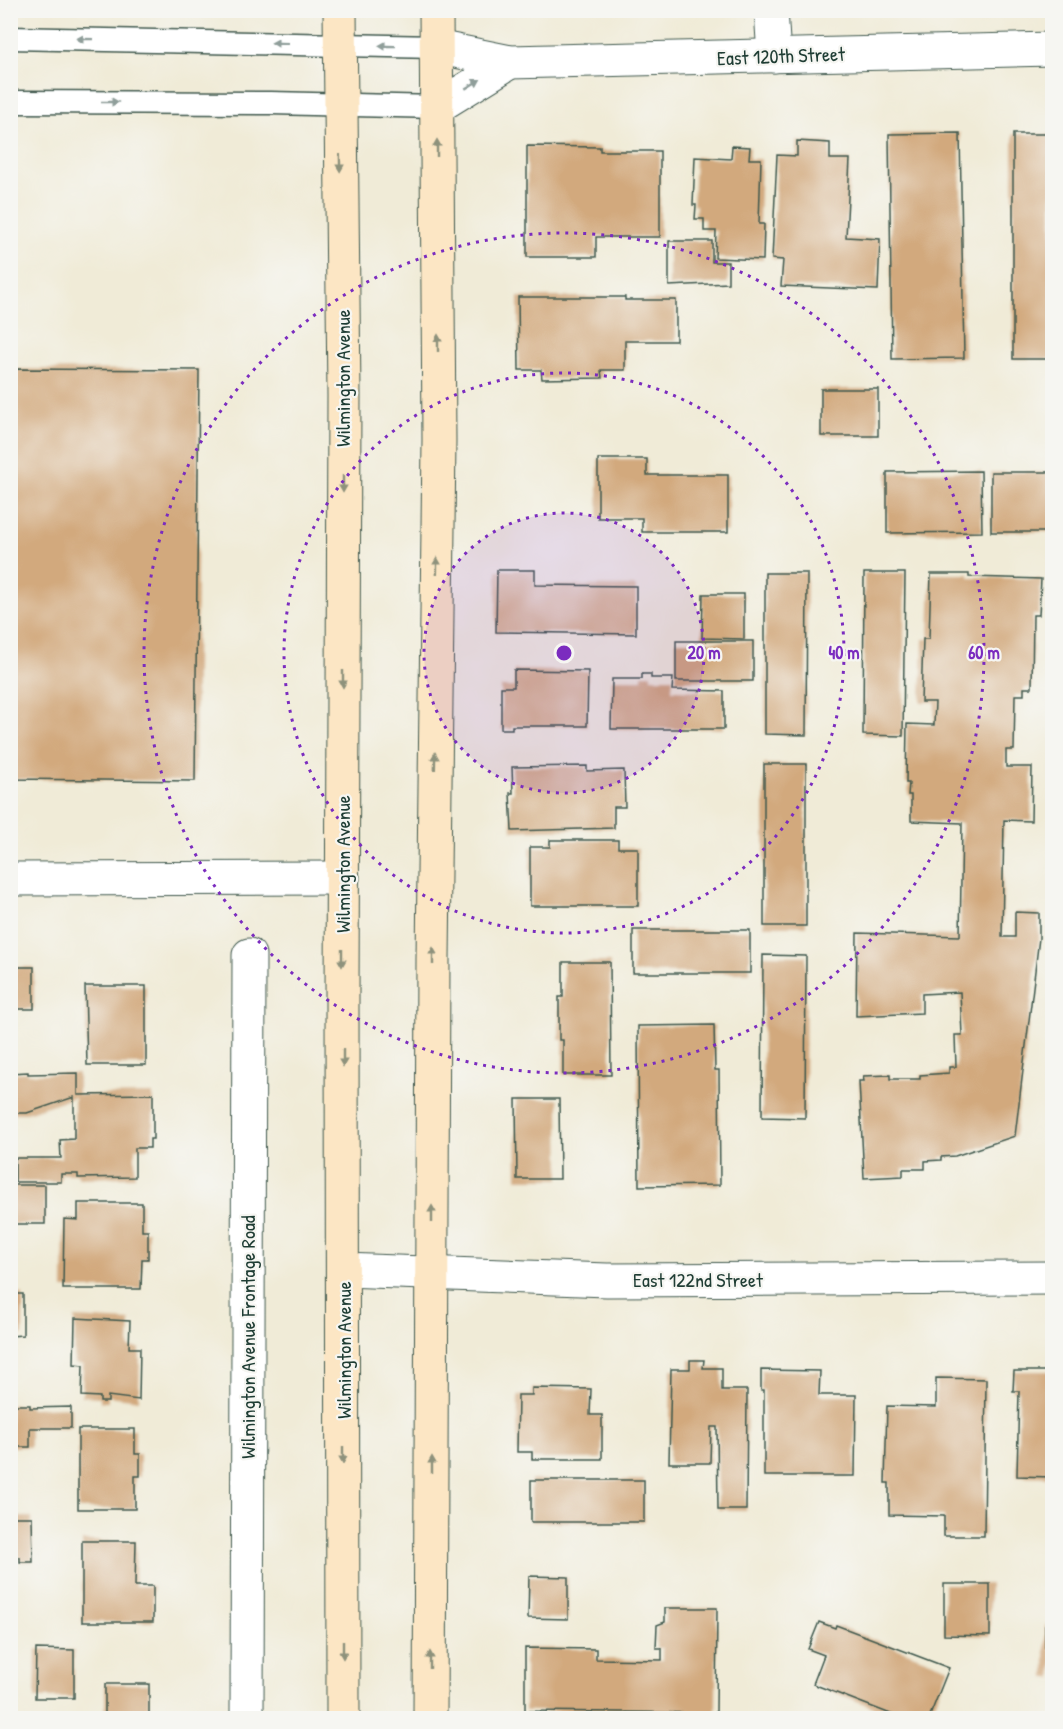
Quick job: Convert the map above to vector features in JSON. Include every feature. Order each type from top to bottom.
[{"type":"main road","name":"Wilmington Avenue","points":[[340,10],[344,395],[344,1719]]},
{"type":"main road","points":[[430,1719],[438,452],[436,10]]},
{"type":"street","points":[[771,10],[774,56]]},
{"type":"street","name":"East 120th Street","points":[[436,47],[510,62],[1053,50]]},
{"type":"street","name":"East 120th Street","points":[[436,106],[510,62]]},
{"type":"street","points":[[10,879],[343,878]]},
{"type":"street","name":"Wilmington Avenue Frontage Road","points":[[247,1719],[249,955]]},
{"type":"street","name":"East 122nd Street","points":[[344,1270],[607,1280],[1053,1278]]},
{"type":"lane","points":[[10,38],[436,47]]},
{"type":"lane","points":[[10,102],[436,106]]},
{"type":"building","points":[[960,133],[964,358],[892,359],[889,134]]},
{"type":"building","points":[[1013,134],[1052,134],[1052,359],[1013,359]]},
{"type":"building","points":[[797,141],[830,143],[830,159],[850,159],[846,237],[880,239],[878,290],[781,286],[783,260],[772,259],[777,155],[797,156]]},
{"type":"building","points":[[527,146],[600,147],[600,151],[660,151],[660,237],[596,237],[596,257],[527,257]]},
{"type":"building","points":[[732,146],[750,147],[749,159],[761,159],[759,224],[764,224],[763,260],[715,258],[716,231],[704,231],[704,219],[695,219],[696,205],[693,205],[695,157],[731,159]]},
{"type":"building","points":[[669,241],[712,241],[712,262],[728,262],[728,283],[669,286]]},
{"type":"building","points":[[518,297],[625,297],[625,300],[676,300],[676,341],[625,341],[625,370],[601,370],[602,378],[542,379],[541,370],[519,370]]},
{"type":"building","points":[[10,369],[199,370],[195,781],[10,779]]},
{"type":"building","points":[[821,389],[878,389],[878,436],[821,436]]},
{"type":"building","points":[[598,459],[647,459],[647,475],[728,475],[728,532],[642,532],[642,518],[598,518]]},
{"type":"building","points":[[981,471],[982,532],[887,533],[887,472]]},
{"type":"building","points":[[991,472],[1052,472],[1052,532],[991,532]]},
{"type":"building","points":[[497,570],[535,570],[535,585],[636,586],[636,634],[496,632]]},
{"type":"building","points":[[765,573],[807,573],[806,735],[765,734]]},
{"type":"building","points":[[864,573],[905,573],[903,736],[863,735]]},
{"type":"building","points":[[931,574],[1041,579],[1039,615],[1033,615],[1032,688],[1024,688],[1024,695],[1015,695],[1014,750],[1006,750],[1006,767],[1032,767],[1031,821],[1004,820],[1002,937],[1015,937],[1015,912],[1039,913],[1039,938],[1015,1136],[955,1156],[941,1157],[941,1160],[925,1161],[925,1169],[903,1169],[903,1176],[864,1178],[859,1081],[864,1081],[863,1076],[890,1075],[890,1079],[920,1079],[920,1075],[949,1073],[949,1067],[956,1067],[955,1035],[962,1035],[960,992],[922,994],[922,1013],[856,1016],[857,933],[960,936],[962,823],[911,821],[911,795],[908,795],[909,783],[906,783],[907,724],[934,725],[935,702],[921,702],[923,639],[929,639]]},
{"type":"building","points":[[703,594],[744,594],[744,639],[702,638]]},
{"type":"building","points":[[676,641],[753,641],[753,681],[676,681]]},
{"type":"building","points":[[514,670],[588,671],[587,726],[512,726],[512,729],[501,729],[501,687],[514,687]]},
{"type":"building","points":[[642,674],[651,674],[651,678],[673,678],[672,690],[724,691],[724,729],[611,729],[612,679],[642,679]]},
{"type":"building","points":[[764,764],[806,764],[806,926],[764,926]]},
{"type":"building","points":[[587,766],[587,771],[624,770],[625,807],[614,807],[614,828],[512,831],[510,793],[513,793],[512,767]]},
{"type":"building","points":[[550,840],[618,840],[618,848],[638,848],[638,906],[530,906],[530,847],[550,847]]},
{"type":"building","points":[[633,930],[750,930],[750,973],[633,973]]},
{"type":"building","points":[[763,955],[806,956],[805,1118],[762,1117]]},
{"type":"building","points":[[563,962],[610,962],[611,1075],[563,1075],[563,1040],[559,1040],[559,997],[563,997]]},
{"type":"building","points":[[10,967],[34,967],[34,1009],[10,1009]]},
{"type":"building","points":[[85,986],[146,986],[146,1065],[87,1065]]},
{"type":"building","points":[[714,1025],[715,1070],[719,1070],[720,1185],[639,1186],[638,1026]]},
{"type":"building","points":[[28,1072],[28,1074],[78,1073],[78,1095],[153,1094],[153,1139],[150,1139],[150,1148],[135,1148],[135,1177],[78,1178],[78,1174],[61,1174],[61,1182],[15,1182],[15,1158],[61,1158],[60,1140],[74,1139],[74,1097],[27,1113],[10,1113],[10,1073]]},
{"type":"building","points":[[516,1099],[559,1099],[560,1179],[517,1179]]},
{"type":"building","points":[[10,1185],[45,1185],[45,1224],[10,1224]]},
{"type":"building","points":[[78,1203],[142,1203],[142,1231],[148,1231],[148,1259],[142,1259],[141,1289],[63,1289],[64,1219],[78,1220]]},
{"type":"building","points":[[10,1294],[23,1294],[23,1335],[10,1336]]},
{"type":"building","points":[[75,1318],[130,1321],[129,1348],[140,1348],[139,1400],[108,1396],[108,1402],[100,1402],[100,1397],[82,1396],[83,1365],[74,1364]]},
{"type":"building","points":[[690,1360],[704,1360],[703,1368],[722,1368],[722,1390],[747,1390],[746,1510],[718,1510],[717,1427],[711,1427],[710,1463],[669,1463],[671,1369],[690,1369]]},
{"type":"building","points":[[761,1370],[820,1371],[819,1395],[856,1395],[855,1476],[764,1476],[764,1390],[761,1390]]},
{"type":"building","points":[[1014,1371],[1052,1371],[1052,1477],[1017,1476],[1019,1391],[1013,1391]]},
{"type":"building","points":[[936,1378],[986,1379],[984,1536],[944,1536],[944,1516],[889,1515],[889,1483],[885,1483],[887,1406],[936,1407]]},
{"type":"building","points":[[532,1388],[591,1389],[590,1415],[602,1415],[602,1459],[532,1459],[532,1452],[517,1452],[518,1395],[532,1395]]},
{"type":"building","points":[[10,1405],[30,1405],[30,1408],[71,1407],[71,1428],[30,1428],[30,1447],[10,1447]]},
{"type":"building","points":[[78,1429],[135,1429],[135,1454],[140,1454],[140,1476],[135,1476],[135,1509],[78,1509]]},
{"type":"building","points":[[531,1480],[644,1480],[644,1522],[531,1522]]},
{"type":"building","points":[[10,1517],[32,1517],[33,1562],[20,1562],[20,1557],[10,1557]]},
{"type":"building","points":[[82,1541],[136,1541],[135,1586],[153,1586],[153,1622],[82,1622]]},
{"type":"building","points":[[529,1576],[568,1577],[568,1619],[528,1618]]},
{"type":"building","points":[[944,1584],[990,1584],[990,1636],[944,1635]]},
{"type":"building","points":[[665,1608],[717,1608],[716,1713],[525,1711],[525,1648],[596,1649],[596,1659],[662,1660],[662,1648],[656,1648],[657,1625],[665,1622]]},
{"type":"building","points":[[819,1622],[835,1628],[836,1625],[949,1668],[929,1718],[901,1718],[813,1684],[824,1655],[808,1649]]},
{"type":"building","points":[[1045,1625],[1052,1625],[1052,1678],[1045,1678]]},
{"type":"building","points":[[36,1649],[74,1650],[74,1698],[35,1698]]},
{"type":"building","points":[[105,1684],[149,1684],[149,1718],[105,1718]]}]
